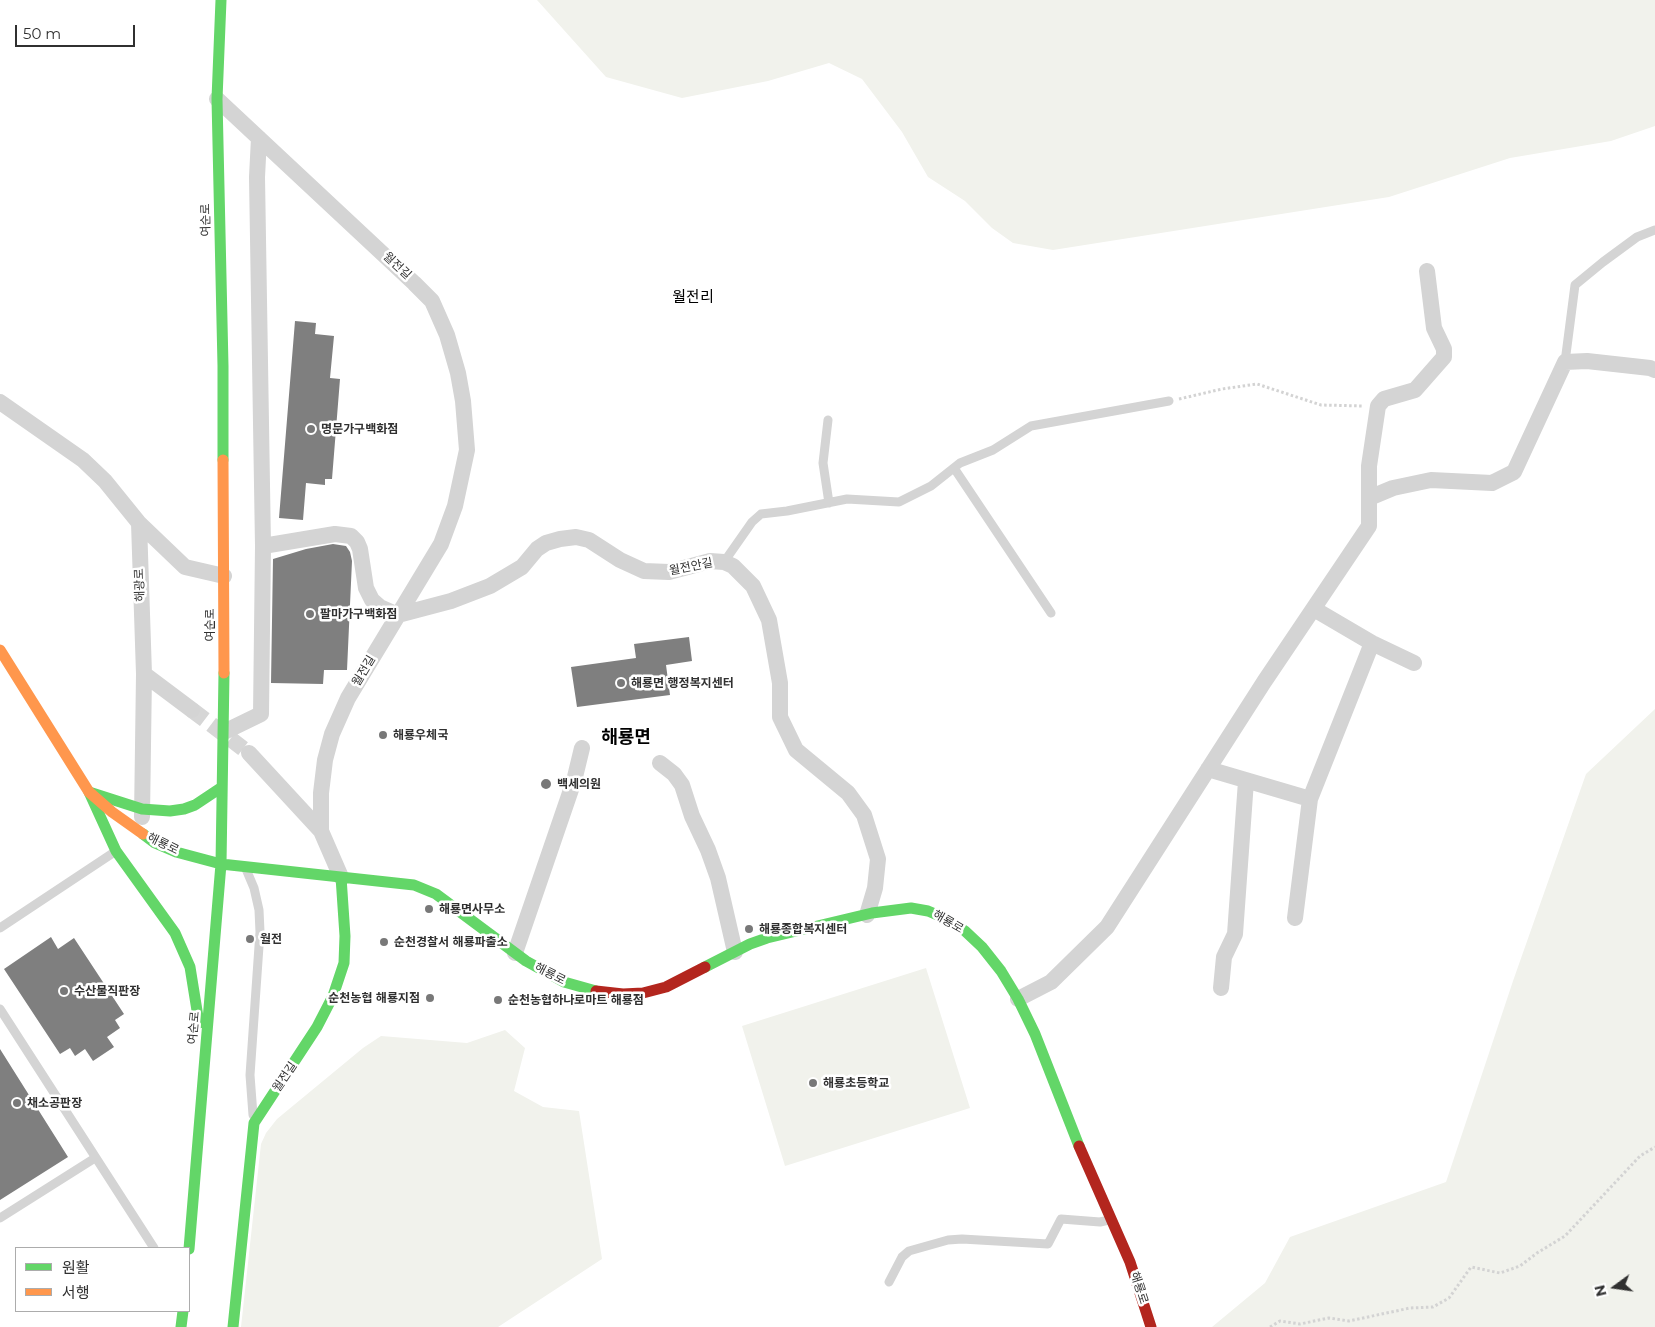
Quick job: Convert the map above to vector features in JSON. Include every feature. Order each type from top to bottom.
[{"type":"main road","points":[[216,0],[218,46]]},
{"type":"main road","name":"여순로","points":[[189,1247],[221,864],[224,732],[223,366],[217,99],[221,0]]},
{"type":"main road","name":"해룡로","points":[[0,650],[90,792],[112,812],[155,843],[176,852],[221,864],[414,885],[436,894],[526,961],[564,982],[597,991],[623,994],[643,993],[666,987],[750,944],[767,938],[867,915],[911,908],[928,911],[947,920],[965,931],[982,947],[1002,972],[1018,1000],[1034,1034],[1090,1174],[1130,1262],[1151,1327]]},
{"type":"main road","points":[[90,792],[142,809],[170,811],[184,809],[202,801],[222,787]]},
{"type":"main road","points":[[90,792],[116,851],[175,933],[190,967],[205,1056]]},
{"type":"main road","name":"월전길","points":[[233,1327],[254,1123],[318,1028],[333,996],[344,963],[345,936],[341,877]]},
{"type":"main road","points":[[182,1327],[183,1312]]},
{"type":"street","name":"월전길","points":[[217,99],[432,301],[447,334],[461,392],[467,450],[456,506],[441,544],[348,698],[332,734],[325,760],[321,792],[321,831],[341,877]]},
{"type":"street","points":[[224,732],[261,714],[263,546],[256,177],[259,138]]},
{"type":"street","points":[[1018,1000],[1051,982],[1107,927],[1208,769],[1369,526],[1369,466],[1378,406],[1384,399],[1415,390],[1444,357],[1444,349],[1434,328],[1427,271]]},
{"type":"street","points":[[1369,498],[1393,488],[1431,480],[1492,483],[1514,472],[1565,362],[1587,361],[1655,370]]},
{"type":"street","points":[[0,402],[83,460],[105,481],[139,523],[185,567],[224,576]]},
{"type":"street","name":"해광로","points":[[139,523],[144,674],[140,833]]},
{"type":"street","points":[[263,546],[335,534],[351,536],[357,542],[360,549],[366,588],[372,600],[380,607],[398,615]]},
{"type":"street","name":"월전안길","points":[[398,615],[451,601],[490,586],[522,567],[542,546],[560,539],[576,538],[589,540],[620,560],[644,571],[669,572],[710,561],[724,562],[733,566],[753,586],[769,620],[780,683],[780,717],[796,750],[848,793],[864,815],[878,860],[876,888],[867,915]]},
{"type":"street","points":[[1314,609],[1372,643],[1414,663]]},
{"type":"street","points":[[1295,918],[1310,799],[1372,643]]},
{"type":"street","points":[[144,674],[192,710]]},
{"type":"street","points":[[515,953],[574,780],[582,748]]},
{"type":"street","points":[[249,752],[321,831]]},
{"type":"street","points":[[660,763],[674,774],[682,785],[692,816],[708,850],[718,878],[735,952]]},
{"type":"street","points":[[1208,769],[1310,799]]},
{"type":"street","points":[[1221,988],[1224,957],[1235,934],[1246,780]]},
{"type":"lane","points":[[1565,362],[1575,285],[1637,237],[1655,230]]},
{"type":"lane","points":[[724,562],[752,522],[761,514],[787,511],[847,499],[898,502],[931,486],[960,463],[993,450],[1031,426],[1169,401]]},
{"type":"lane","points":[[828,420],[823,463],[829,503]]},
{"type":"lane","points":[[954,468],[1051,613]]},
{"type":"lane","points":[[0,928],[116,851]]},
{"type":"lane","points":[[246,867],[254,888],[259,910],[260,932],[250,1075],[254,1123]]},
{"type":"lane","points":[[0,1009],[153,1247]]},
{"type":"lane","points":[[0,1218],[95,1158]]},
{"type":"lane","points":[[889,1282],[902,1258],[909,1251],[948,1240],[962,1239],[1048,1244],[1061,1219],[1100,1222],[1112,1220]]},
{"type":"path","points":[[1169,401],[1222,389],[1257,384],[1321,405],[1378,406]]},
{"type":"path","points":[[1270,1327],[1280,1321],[1300,1324],[1329,1318],[1349,1321],[1410,1308],[1433,1307],[1449,1298],[1471,1267],[1500,1272],[1520,1266],[1565,1236],[1640,1156],[1655,1147]]},
{"type":"shaded area","points":[[537,0],[1655,0],[1655,126],[1611,141],[1510,158],[1389,197],[1053,250],[1013,243],[992,228],[965,201],[928,177],[902,132],[862,79],[829,63],[768,81],[682,98],[606,77]]},
{"type":"shaded area","points":[[1655,709],[1655,1327],[1212,1327],[1265,1283],[1290,1237],[1446,1182],[1513,981],[1586,774]]},
{"type":"shaded area","points":[[926,968],[970,1108],[785,1166],[742,1026]]},
{"type":"shaded area","points":[[505,1030],[525,1048],[514,1091],[543,1107],[579,1111],[602,1259],[498,1327],[241,1327],[261,1144],[266,1133],[277,1119],[363,1048],[381,1036],[467,1043]]},
{"type":"building","name":"명문가구백화점","points":[[295,321],[316,323],[315,334],[334,336],[330,378],[340,379],[332,479],[325,479],[325,485],[306,483],[303,520],[279,518]]},
{"type":"building","name":"팔마가구백화점","points":[[333,544],[346,546],[352,561],[347,670],[324,670],[323,684],[271,683],[273,559],[306,549]]},
{"type":"building","name":"해룡면 행정복지센터","points":[[689,637],[692,661],[666,665],[670,695],[577,707],[571,667],[636,658],[634,644]]},
{"type":"building","name":"수산물직판장","points":[[51,937],[58,949],[74,938],[124,1014],[115,1020],[120,1028],[107,1037],[114,1047],[93,1061],[85,1049],[75,1056],[70,1048],[60,1054],[4,969]]},
{"type":"building","name":"채소공판장","points":[[0,1049],[68,1157],[0,1200]]},
{"type":"tunnel","points":[[192,710],[249,753]]},
{"type":"traffic: fast","points":[[221,0],[217,99],[223,366],[223,460]]},
{"type":"traffic: fast","points":[[189,1247],[221,864],[224,673]]},
{"type":"traffic: fast","points":[[199,1023],[190,967],[175,933],[116,851],[89,792],[142,809],[170,811],[195,805],[222,787]]},
{"type":"traffic: fast","points":[[143,834],[155,843],[176,852],[221,864],[414,885],[436,894],[526,961],[564,982],[596,991]]},
{"type":"traffic: fast","points":[[233,1327],[254,1123],[317,1027],[333,996],[344,963],[345,936],[341,877]]},
{"type":"traffic: fast","points":[[705,967],[750,944],[767,938],[872,913],[911,908],[928,911],[947,919],[965,931],[982,947],[1001,971],[1018,999],[1035,1034],[1079,1146]]},
{"type":"traffic: fast","points":[[181,1327],[183,1312]]},
{"type":"traffic: slow","points":[[223,460],[224,673]]},
{"type":"traffic: slow","points":[[0,650],[89,792],[112,812],[143,834]]},
{"type":"traffic: jam","points":[[596,991],[623,994],[643,993],[666,987],[705,967]]},
{"type":"traffic: jam","points":[[1079,1146],[1130,1262],[1151,1327]]},
{"type":"place","name":"명문가구백화점","points":[[311,429]]},
{"type":"place","name":"팔마가구백화점","points":[[310,614]]},
{"type":"place","name":"해룡면 행정복지센터","points":[[621,683]]},
{"type":"place","name":"해룡우체국","points":[[383,735]]},
{"type":"place","name":"백세의원","points":[[546,784]]},
{"type":"place","name":"해룡면사무소","points":[[429,909]]},
{"type":"place","name":"해룡종합복지센터","points":[[749,929]]},
{"type":"place","name":"월전","points":[[250,939]]},
{"type":"place","name":"순천경찰서 해룡파출소","points":[[384,942]]},
{"type":"place","name":"수산물직판장","points":[[64,991]]},
{"type":"place","name":"순천농협 해룡지점","points":[[430,998]]},
{"type":"place","name":"순천농협하나로마트 해룡점","points":[[498,1000]]},
{"type":"place","name":"해룡초등학교","points":[[813,1083]]},
{"type":"place","name":"채소공판장","points":[[17,1103]]},
{"type":"district","name":"월전리","points":[[693,298]]},
{"type":"district","name":"해룡면","points":[[626,738]]}]
